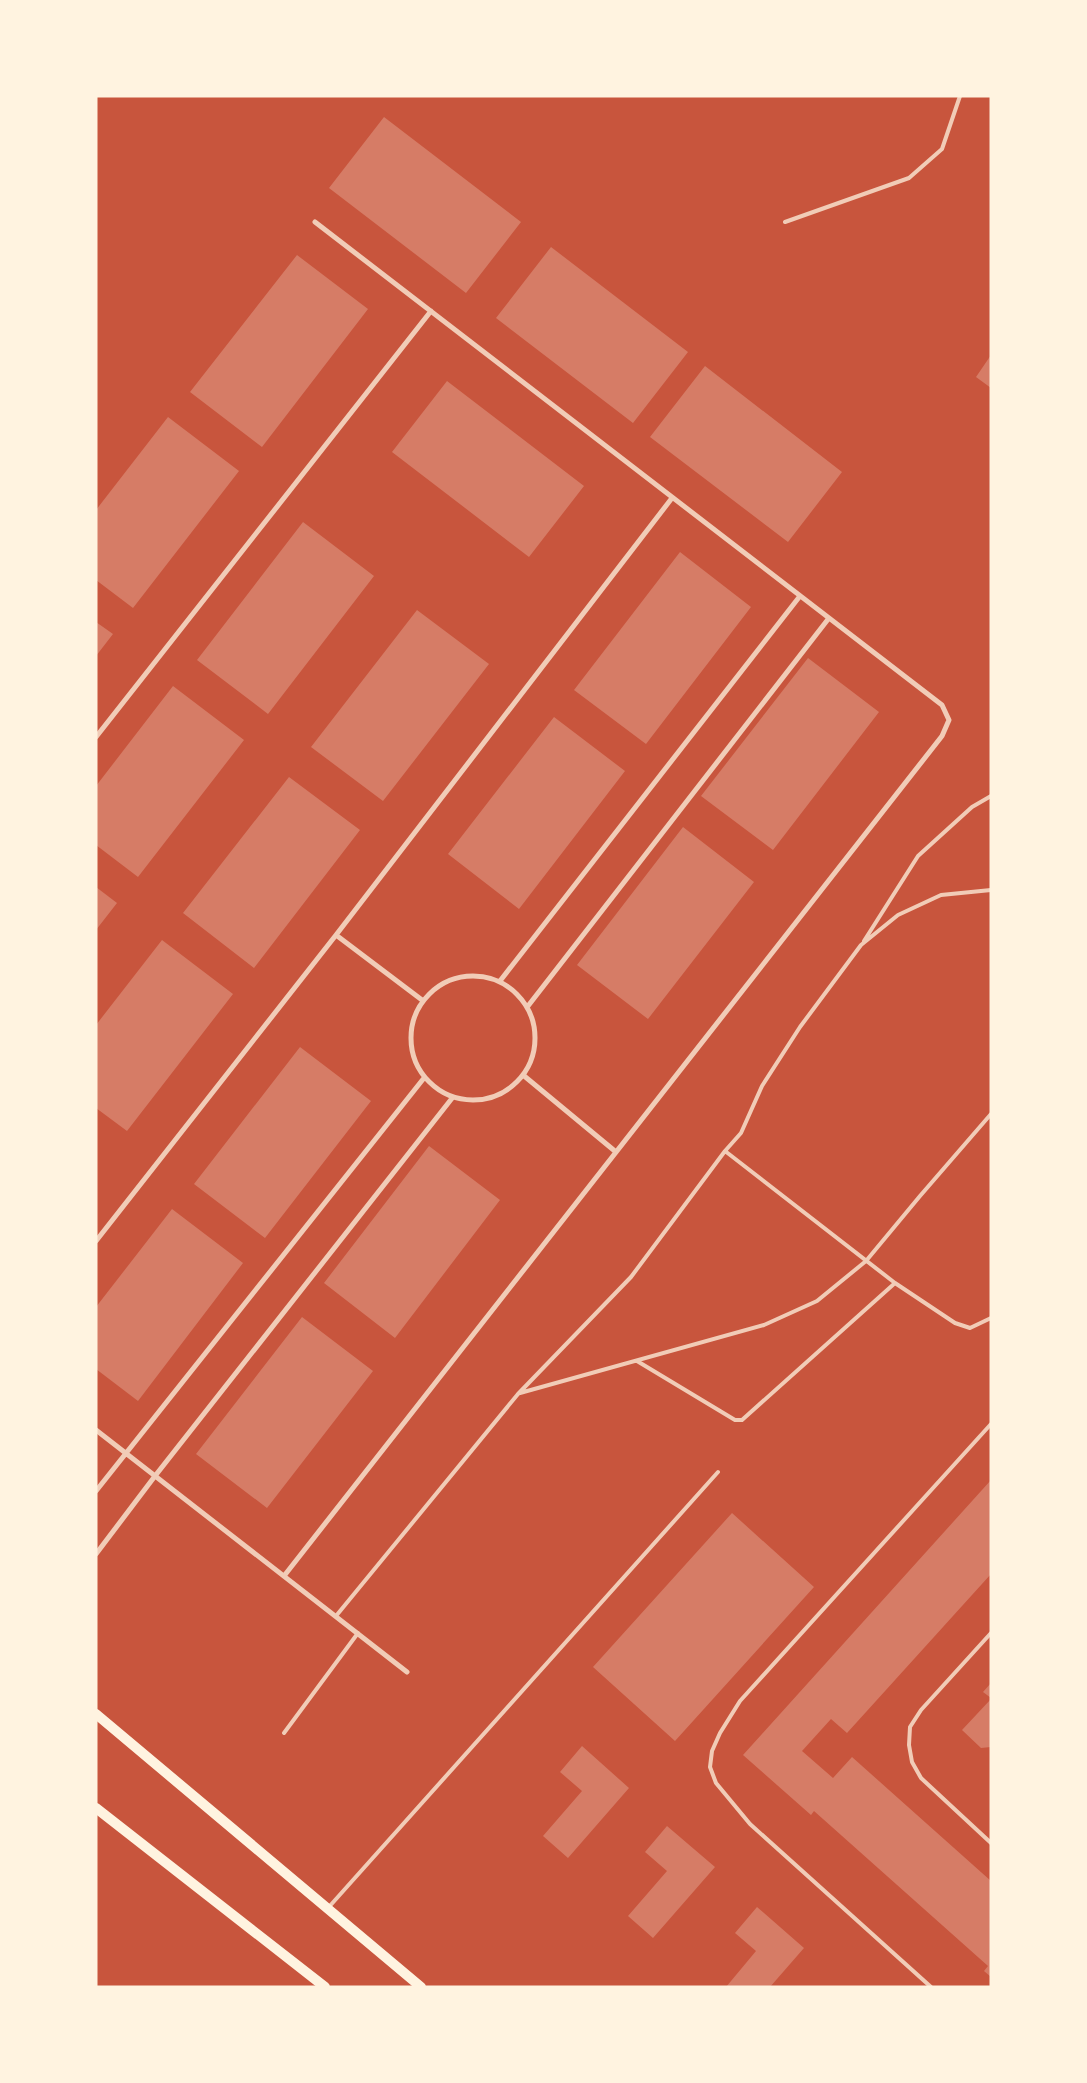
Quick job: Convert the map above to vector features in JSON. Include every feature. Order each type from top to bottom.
[{"type":"main road","points":[[96,1714],[422,1987]]},
{"type":"main road","points":[[96,1808],[325,1987]]},
{"type":"street","points":[[284,1576],[942,736],[949,720],[942,705],[315,222]]},
{"type":"street","points":[[96,737],[431,311]]},
{"type":"street","points":[[96,1241],[336,935],[672,498]]},
{"type":"street","points":[[500,981],[800,596]]},
{"type":"street","points":[[528,1006],[829,618]]},
{"type":"street","points":[[336,935],[422,1000]]},
{"type":"street","points":[[479,975],[500,981],[516,992],[528,1006],[534,1023],[536,1041],[532,1059],[523,1075],[509,1089],[492,1097],[473,1100],[454,1097],[438,1090],[424,1078],[414,1060],[410,1040],[413,1019],[422,1000],[438,986],[458,976],[479,975]]},
{"type":"street","points":[[523,1075],[616,1152]]},
{"type":"street","points":[[96,1491],[424,1078]]},
{"type":"street","points":[[96,1554],[155,1476],[454,1097]]},
{"type":"street","points":[[96,1430],[407,1672]]},
{"type":"lane","points":[[785,222],[909,178],[942,149],[960,96]]},
{"type":"lane","points":[[336,1616],[518,1394],[631,1277],[725,1151],[741,1133],[762,1086],[795,1036],[862,945],[918,856],[972,807],[991,796]]},
{"type":"lane","points":[[862,945],[898,915],[942,895],[991,890]]},
{"type":"lane","points":[[518,1394],[764,1325],[817,1301],[866,1261],[991,1114]]},
{"type":"lane","points":[[725,1151],[894,1283],[955,1324],[970,1328],[991,1318]]},
{"type":"lane","points":[[637,1361],[734,1420],[742,1420],[894,1283]]},
{"type":"lane","points":[[931,1987],[750,1824],[716,1784],[710,1767],[712,1751],[720,1733],[740,1701],[991,1424]]},
{"type":"lane","points":[[327,1909],[718,1472]]},
{"type":"lane","points":[[284,1733],[358,1633]]},
{"type":"lane","points":[[991,1633],[921,1710],[910,1727],[909,1745],[912,1762],[920,1778],[991,1843]]},
{"type":"building","points":[[384,117],[521,222],[466,293],[329,188]]},
{"type":"building","points":[[551,247],[688,352],[633,423],[496,318]]},
{"type":"building","points":[[297,255],[368,309],[262,447],[190,392]]},
{"type":"building","points":[[991,355],[991,388],[976,377]]},
{"type":"building","points":[[705,366],[842,472],[788,542],[650,437]]},
{"type":"building","points":[[447,381],[584,486],[529,557],[392,452]]},
{"type":"building","points":[[168,417],[239,471],[133,608],[96,580],[96,510]]},
{"type":"building","points":[[303,522],[374,576],[268,714],[197,660]]},
{"type":"building","points":[[680,552],[751,607],[646,744],[574,690]]},
{"type":"building","points":[[417,610],[489,664],[383,801],[311,747]]},
{"type":"building","points":[[96,622],[113,634],[96,656]]},
{"type":"building","points":[[808,658],[879,712],[773,850],[701,796]]},
{"type":"building","points":[[173,686],[244,740],[138,877],[96,845],[96,786]]},
{"type":"building","points":[[554,717],[625,771],[519,909],[448,854]]},
{"type":"building","points":[[289,777],[360,830],[254,968],[183,913]]},
{"type":"building","points":[[683,827],[754,882],[648,1019],[577,965]]},
{"type":"building","points":[[96,887],[117,903],[96,930]]},
{"type":"building","points":[[162,940],[233,994],[127,1131],[96,1108],[96,1025]]},
{"type":"building","points":[[300,1047],[371,1101],[265,1238],[194,1184]]},
{"type":"building","points":[[429,1146],[500,1200],[395,1338],[324,1283]]},
{"type":"building","points":[[172,1209],[243,1263],[138,1401],[96,1369],[96,1307]]},
{"type":"building","points":[[302,1317],[373,1371],[267,1508],[196,1454]]},
{"type":"building","points":[[991,1480],[991,1574],[847,1733],[831,1719],[802,1751],[833,1778],[852,1757],[991,1881],[991,1977],[984,1971],[988,1966],[814,1811],[811,1815],[743,1755]]},
{"type":"building","points":[[732,1513],[814,1587],[675,1741],[593,1667]]},
{"type":"building","points":[[991,1683],[991,1698],[983,1692]]},
{"type":"building","points":[[991,1699],[991,1747],[981,1748],[962,1730]]},
{"type":"building","points":[[582,1746],[629,1788],[568,1858],[543,1836],[582,1791],[560,1772]]},
{"type":"building","points":[[667,1826],[715,1867],[653,1938],[628,1916],[667,1871],[645,1852]]},
{"type":"building","points":[[757,1907],[804,1948],[770,1987],[726,1987],[756,1951],[735,1933]]}]
